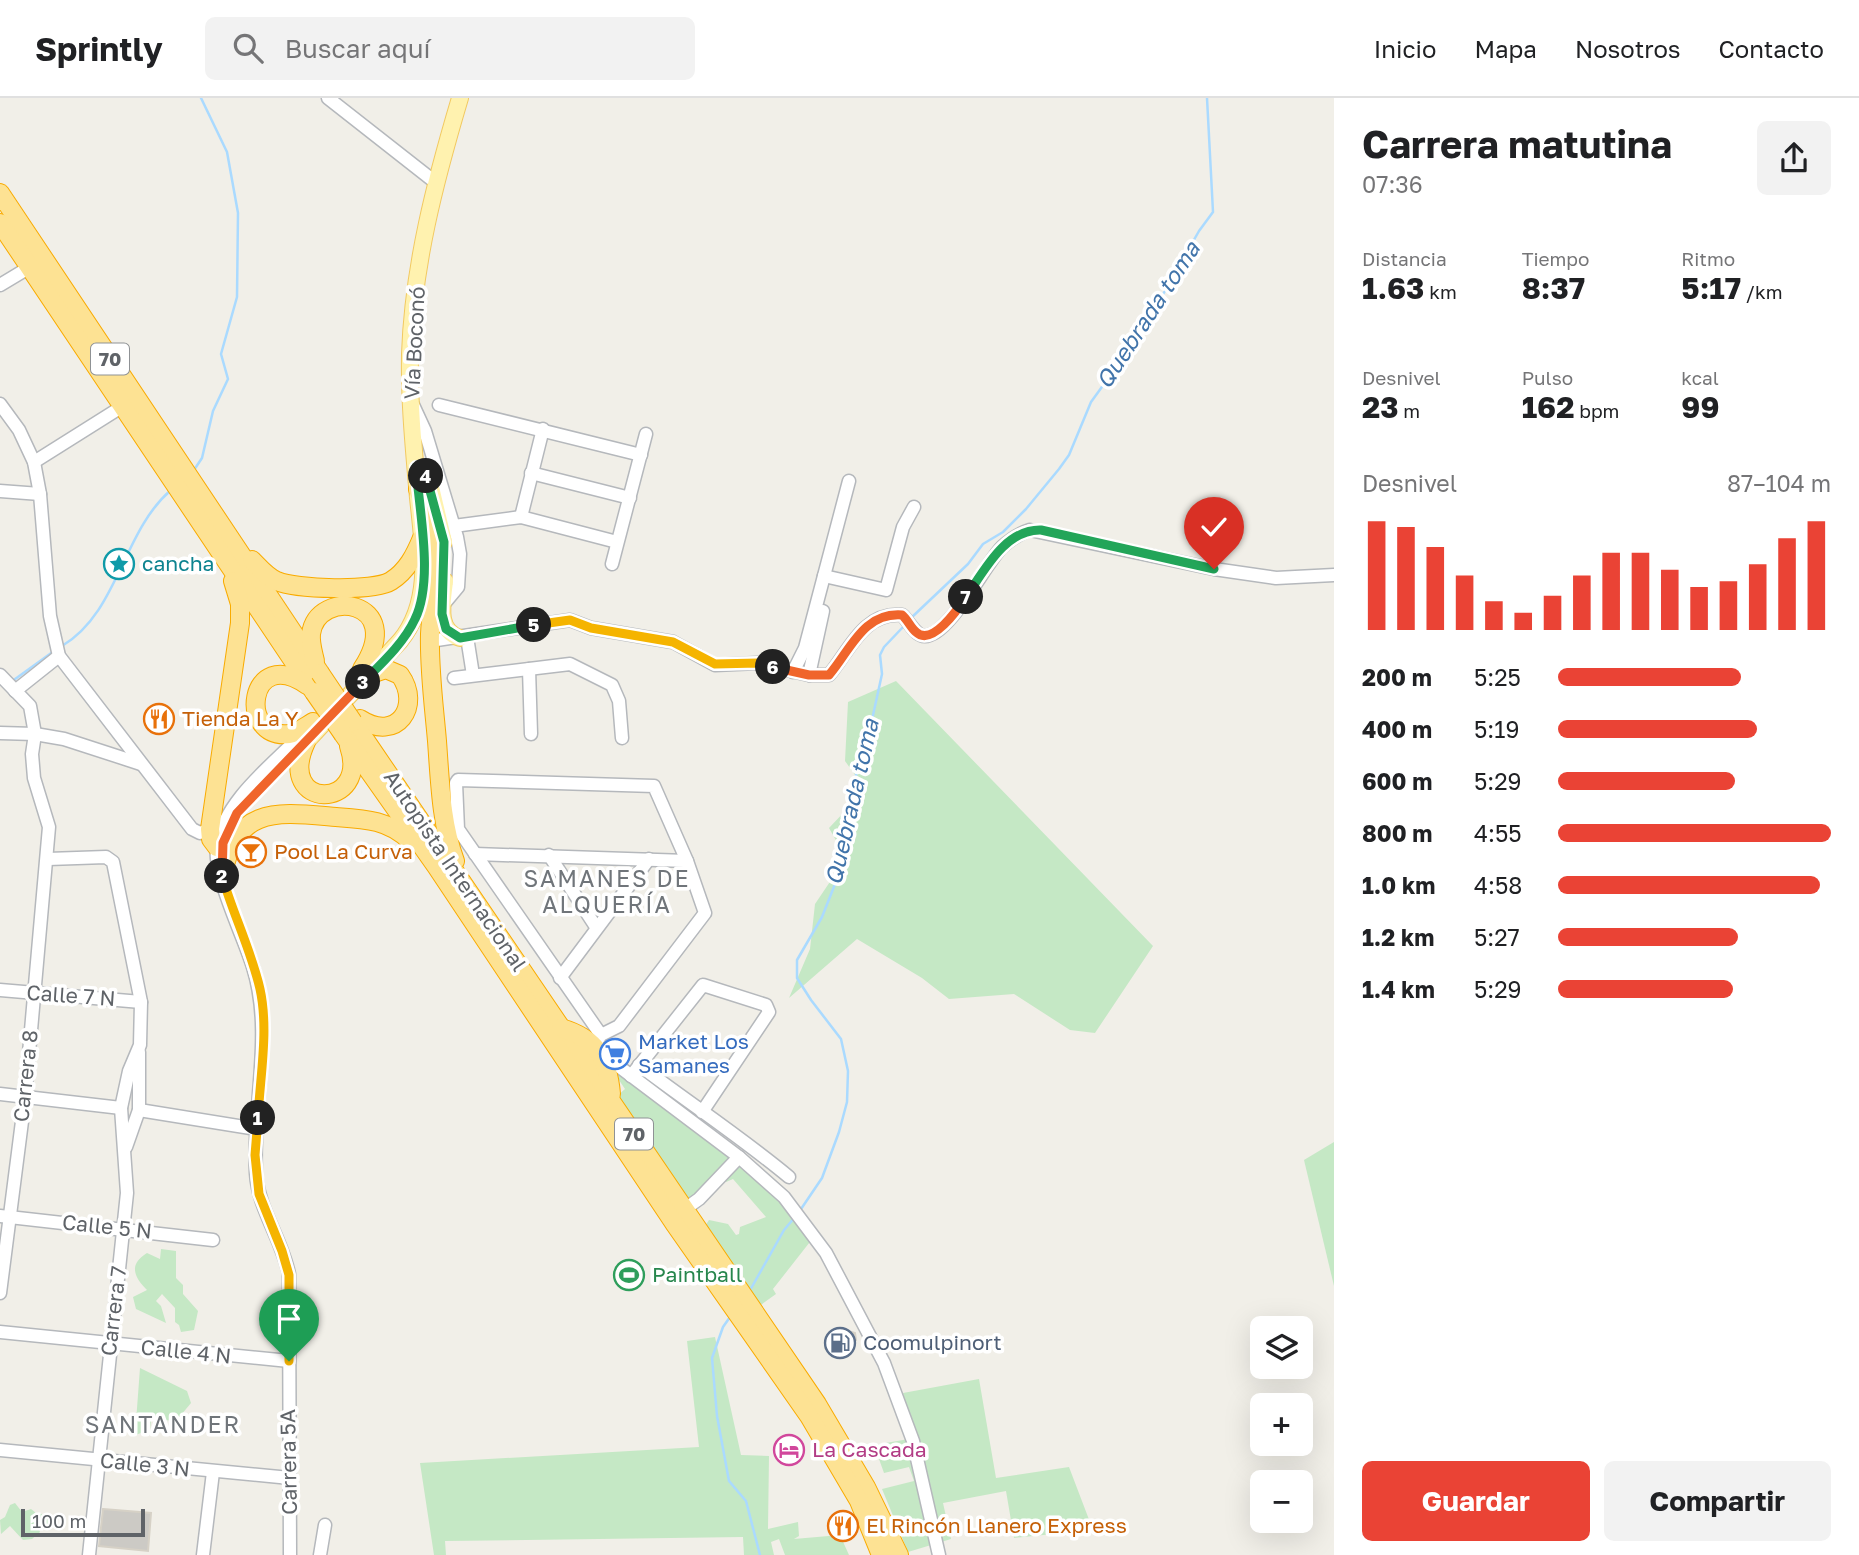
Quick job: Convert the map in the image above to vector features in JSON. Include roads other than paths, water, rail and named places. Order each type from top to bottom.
[{"type":"highway","name":"Autopista Internacional","points":[[0,193],[219,524],[315,680],[333,693],[351,729],[436,866],[674,1223],[808,1416],[859,1501],[881,1555]]},
{"type":"highway","name":"Autopista Internacional","points":[[0,223],[221,552],[466,887],[685,1209],[830,1424],[900,1555]]},
{"type":"highway","points":[[418,489],[437,549],[430,641],[445,824],[453,855],[466,887]]},
{"type":"highway","points":[[219,524],[266,574],[292,585],[364,589],[379,587],[393,580],[405,569],[422,538]]},
{"type":"highway","points":[[217,847],[211,839],[210,829],[240,623],[238,596],[221,552]]},
{"type":"highway","points":[[306,742],[298,766],[302,782],[315,793],[328,795],[343,788],[351,776],[351,729],[390,728],[400,721],[406,709],[407,690],[400,675],[386,670],[367,672],[375,646],[375,628],[367,614],[347,606],[327,611],[313,628],[311,644],[315,680],[274,676],[259,688],[255,707],[264,725],[281,734],[295,733],[313,722]]},
{"type":"highway","points":[[222,877],[228,853],[237,836],[260,819],[277,813],[358,819],[386,824],[403,833],[436,866]]},
{"type":"highway","points":[[561,1028],[599,1044],[608,1071],[611,1100]]},
{"type":"main road","name":"Vía Boconó","points":[[306,742],[367,672],[401,628],[422,592],[422,538],[410,353],[416,289],[435,182],[460,98]]},
{"type":"main road","points":[[416,467],[430,483],[453,554],[443,604],[446,629],[464,637]]},
{"type":"main road","name":"Vía Boconó","points":[[313,722],[367,672]]},
{"type":"street","points":[[328,98],[435,182]]},
{"type":"street","points":[[0,285],[30,267]]},
{"type":"street","points":[[411,399],[425,431],[454,526],[453,554]]},
{"type":"street","points":[[0,404],[19,430],[34,463],[40,494],[50,616],[59,656],[192,829],[200,833],[210,829]]},
{"type":"street","points":[[439,405],[641,455]]},
{"type":"street","points":[[34,463],[123,406]]},
{"type":"street","points":[[521,517],[543,429]]},
{"type":"street","points":[[612,564],[646,434]]},
{"type":"street","points":[[531,472],[630,498]]},
{"type":"street","points":[[809,675],[817,618],[849,481]]},
{"type":"street","points":[[0,491],[40,494]]},
{"type":"street","points":[[827,573],[883,590],[888,588],[903,527],[914,507]]},
{"type":"street","points":[[454,526],[521,517],[617,542]]},
{"type":"street","points":[[430,641],[570,620],[591,628],[673,642],[715,664],[758,663],[809,675],[829,675],[864,626],[892,614],[902,615],[917,634],[926,636],[938,632],[965,600],[1002,547],[1030,530],[1041,530],[1214,569],[1276,578],[1334,575]]},
{"type":"street","points":[[793,671],[817,618]]},
{"type":"street","points":[[464,637],[464,676],[570,664],[612,685],[619,701],[622,738]]},
{"type":"street","points":[[15,691],[59,656]]},
{"type":"street","points":[[529,668],[531,734]]},
{"type":"street","name":"Carrera 8","points":[[0,675],[30,706],[35,734],[32,754],[34,778],[47,814],[48,859],[24,1098],[5,1216],[0,1293]]},
{"type":"street","points":[[217,847],[223,828],[239,801],[313,722]]},
{"type":"street","points":[[0,733],[35,734],[64,739],[142,764]]},
{"type":"street","name":"Carrera 5A","points":[[222,877],[222,850],[233,819],[248,800],[306,742]]},
{"type":"street","points":[[599,1044],[619,1026],[704,918],[705,908],[654,786],[463,778],[456,783],[456,824],[561,978],[599,1044],[739,1157],[784,1197],[827,1253],[884,1363],[913,1441],[939,1555]]},
{"type":"street","name":"Carrera 5A","points":[[217,847],[217,861],[262,1000],[263,1032],[255,1155],[259,1194],[289,1275],[290,1555]]},
{"type":"street","points":[[475,854],[687,861]]},
{"type":"street","points":[[549,855],[596,927]]},
{"type":"street","name":"Carrera 7","points":[[48,859],[106,857],[113,862],[141,1002],[139,1045],[129,1071],[121,1108],[127,1193],[89,1555]]},
{"type":"street","points":[[561,978],[596,927],[649,859]]},
{"type":"street","points":[[635,1071],[703,985],[766,1006],[769,1012],[702,1112]]},
{"type":"street","name":"Calle 7 N","points":[[0,990],[141,1002]]},
{"type":"street","points":[[125,1151],[139,1110],[139,1045]]},
{"type":"street","points":[[635,1071],[735,1133],[789,1177]]},
{"type":"street","points":[[0,1094],[121,1108]]},
{"type":"street","points":[[139,1110],[257,1129]]},
{"type":"street","points":[[685,1209],[699,1199],[739,1157]]},
{"type":"street","name":"Calle 5 N","points":[[5,1216],[213,1240]]},
{"type":"street","name":"Calle 4 N","points":[[0,1332],[289,1361]]},
{"type":"street","name":"Calle 3 N","points":[[0,1450],[290,1478]]},
{"type":"street","points":[[203,1555],[213,1472]]},
{"type":"street","points":[[320,1555],[325,1525]]},
{"type":"waterway","points":[[194,470],[202,458],[213,411],[228,379],[221,354],[237,297],[238,213],[227,152],[201,98]]},
{"type":"waterway","name":"Quebrada toma","points":[[911,618],[968,564],[983,544],[1003,532],[1026,509],[1059,469],[1069,455],[1091,402],[1141,333],[1199,231],[1213,212],[1207,98]]},
{"type":"waterway","points":[[62,646],[81,631],[96,613],[109,593],[141,527],[171,490]]},
{"type":"waterway","name":"Quebrada toma","points":[[799,1212],[822,1178],[839,1132],[847,1102],[848,1071],[841,1039],[797,978],[797,960],[822,917],[839,874],[858,764],[870,729],[882,674],[880,655],[904,626]]},
{"type":"waterway","points":[[11,682],[54,651]]},
{"type":"waterway","name":"Quebrada toma","points":[[749,1292],[784,1230],[795,1217]]},
{"type":"waterway","name":"Quebrada toma","points":[[730,1317],[723,1327],[712,1358],[717,1416],[729,1481],[746,1501],[760,1555]]},
{"type":"place","name":"cancha","points":[[119,564]]},
{"type":"place","name":"Tienda La Y","points":[[159,719]]},
{"type":"place","name":"Pool La Curva","points":[[251,852]]},
{"type":"place","name":"Market Los Samanes","points":[[615,1054]]},
{"type":"place","name":"Paintball","points":[[629,1275]]},
{"type":"place","name":"Coomulpinort","points":[[840,1343]]},
{"type":"place","name":"La Cascada","points":[[789,1450]]},
{"type":"place","name":"El Rincón Llanero Express","points":[[843,1526]]},
{"type":"district","name":"SAMANES DE ALQUERÍA","points":[[607,892]]},
{"type":"district","name":"SANTANDER","points":[[163,1425]]}]
